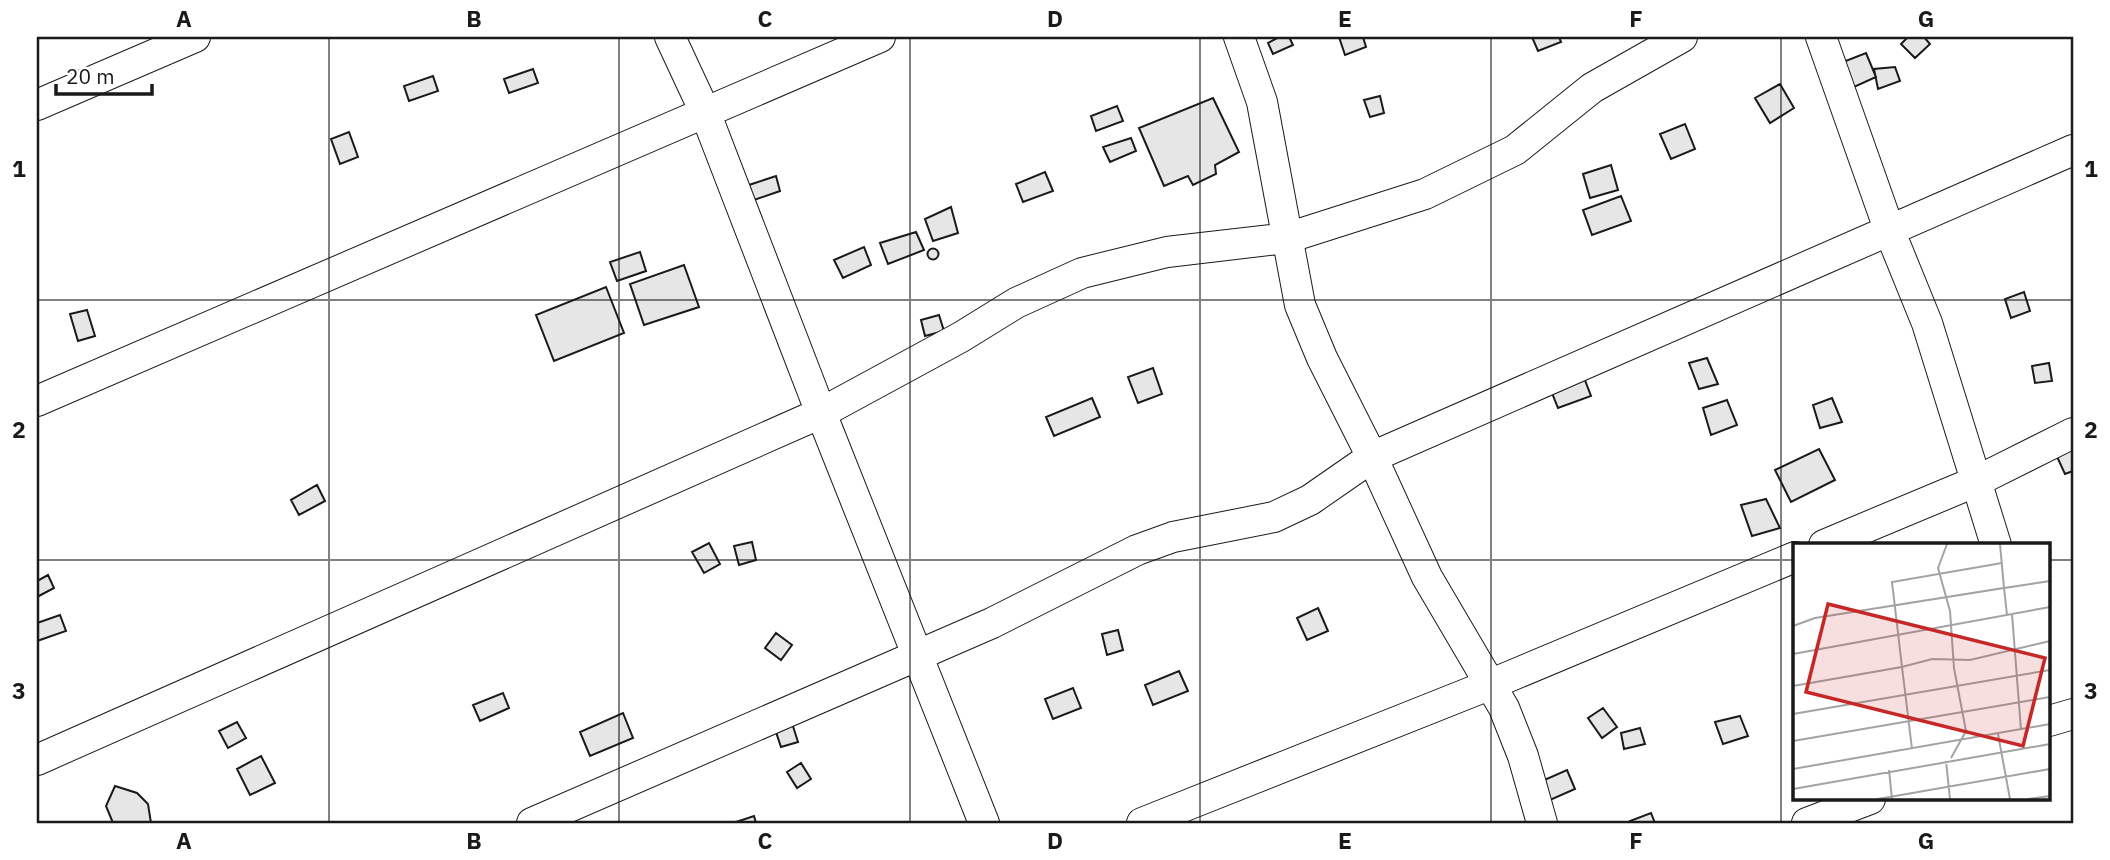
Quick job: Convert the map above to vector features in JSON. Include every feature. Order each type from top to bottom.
[{"type":"street","points":[[37,104],[195,37]]},
{"type":"street","points":[[670,37],[705,112],[984,823]]},
{"type":"street","points":[[37,401],[880,37]]},
{"type":"street","points":[[1239,37],[1262,102],[1300,305],[1322,358],[1372,457],[1427,577],[1503,708],[1523,756],[1542,823]]},
{"type":"street","points":[[37,760],[821,413],[961,337],[1016,303],[1082,273],[1167,253],[1287,238],[1424,194],[1515,150],[1592,88],[1682,37]]},
{"type":"street","points":[[1821,37],[1890,232],[1927,323],[1995,543]]},
{"type":"street","points":[[532,823],[992,622],[1137,550],[1173,537],[1274,517],[1310,500],[1372,457],[2073,150]]},
{"type":"street","points":[[1829,543],[1977,481],[2073,433]]},
{"type":"street","points":[[1142,823],[1489,685],[1793,558]]},
{"type":"street","points":[[1807,823],[1862,809]]},
{"type":"building","points":[[1279,37],[1289,37],[1293,45],[1273,54],[1268,43]]},
{"type":"building","points":[[1339,37],[1363,37],[1366,47],[1345,55]]},
{"type":"building","points":[[1532,37],[1559,37],[1561,42],[1538,51]]},
{"type":"building","points":[[1908,37],[1924,37],[1930,44],[1915,58],[1901,44]]},
{"type":"building","points":[[1866,53],[1876,77],[1854,87],[1843,62]]},
{"type":"building","points":[[1895,67],[1900,81],[1878,89],[1874,69]]},
{"type":"building","points":[[533,69],[538,83],[509,93],[504,79]]},
{"type":"building","points":[[433,76],[438,91],[409,101],[404,86]]},
{"type":"building","points":[[1780,84],[1794,108],[1770,123],[1755,98]]},
{"type":"building","points":[[1380,96],[1384,113],[1370,117],[1364,100]]},
{"type":"building","points":[[1213,98],[1239,152],[1215,165],[1216,174],[1193,185],[1188,176],[1164,186],[1139,128]]},
{"type":"building","points":[[1117,106],[1123,121],[1096,131],[1091,116]]},
{"type":"building","points":[[1685,124],[1695,149],[1671,159],[1660,134]]},
{"type":"building","points":[[349,132],[358,157],[340,164],[331,139]]},
{"type":"building","points":[[1131,138],[1136,151],[1110,162],[1103,147]]},
{"type":"building","points":[[1611,165],[1618,190],[1590,198],[1583,174]]},
{"type":"building","points":[[1045,172],[1053,191],[1023,202],[1016,184]]},
{"type":"building","points":[[776,176],[780,191],[754,200],[749,185]]},
{"type":"building","points":[[1621,196],[1631,221],[1592,235],[1583,210]]},
{"type":"building","points":[[951,207],[958,233],[933,241],[925,219]]},
{"type":"building","points":[[916,232],[924,250],[888,264],[880,243]]},
{"type":"building","points":[[864,247],[871,265],[843,278],[834,260]]},
{"type":"building","points":[[933,248],[939,254],[933,260],[927,254]]},
{"type":"building","points":[[640,252],[646,271],[617,281],[610,262]]},
{"type":"building","points":[[684,265],[699,307],[644,325],[630,284]]},
{"type":"building","points":[[606,287],[624,333],[554,361],[536,315]]},
{"type":"building","points":[[2024,292],[2030,311],[2011,318],[2005,299]]},
{"type":"building","points":[[87,310],[95,336],[78,341],[70,314]]},
{"type":"building","points":[[939,315],[944,331],[925,336],[921,320]]},
{"type":"building","points":[[1707,358],[1718,384],[1699,389],[1689,363]]},
{"type":"building","points":[[2049,363],[2052,381],[2035,383],[2032,366]]},
{"type":"building","points":[[1153,368],[1162,394],[1138,403],[1128,377]]},
{"type":"building","points":[[1583,375],[1591,396],[1558,408],[1550,388]]},
{"type":"building","points":[[1092,398],[1100,417],[1054,436],[1046,417]]},
{"type":"building","points":[[1832,398],[1842,422],[1820,428],[1813,405]]},
{"type":"building","points":[[1727,400],[1737,425],[1711,435],[1703,408]]},
{"type":"building","points":[[2073,439],[2073,471],[2065,474],[2053,448]]},
{"type":"building","points":[[1819,449],[1835,480],[1791,502],[1775,470]]},
{"type":"building","points":[[317,485],[325,501],[299,515],[291,500]]},
{"type":"building","points":[[1766,499],[1780,528],[1752,536],[1741,505]]},
{"type":"building","points":[[752,542],[756,560],[739,565],[734,546]]},
{"type":"building","points":[[709,543],[720,564],[704,573],[692,552]]},
{"type":"building","points":[[48,575],[54,588],[37,597],[37,581]]},
{"type":"building","points":[[1318,608],[1328,631],[1307,640],[1297,618]]},
{"type":"building","points":[[60,615],[66,631],[37,641],[37,623]]},
{"type":"building","points":[[1118,630],[1123,650],[1107,655],[1102,634]]},
{"type":"building","points":[[776,633],[792,645],[781,660],[765,648]]},
{"type":"building","points":[[1179,671],[1188,691],[1153,705],[1145,685]]},
{"type":"building","points":[[1073,688],[1081,708],[1053,719],[1045,699]]},
{"type":"building","points":[[503,693],[509,708],[480,721],[473,705]]},
{"type":"building","points":[[1603,708],[1617,727],[1602,738],[1588,718]]},
{"type":"building","points":[[623,713],[633,738],[590,756],[580,732]]},
{"type":"building","points":[[1740,716],[1748,736],[1723,744],[1715,722]]},
{"type":"building","points":[[237,722],[246,738],[228,748],[219,731]]},
{"type":"building","points":[[792,723],[798,742],[781,747],[775,729]]},
{"type":"building","points":[[1640,728],[1645,744],[1624,749],[1621,733]]},
{"type":"building","points":[[261,756],[275,783],[250,795],[237,769]]},
{"type":"building","points":[[801,763],[811,779],[797,788],[787,772]]},
{"type":"building","points":[[1567,770],[1575,789],[1550,800],[1542,781]]},
{"type":"building","points":[[115,786],[137,793],[148,804],[151,823],[113,823],[106,806]]},
{"type":"building","points":[[1651,813],[1655,823],[1630,821]]},
{"type":"building","points":[[754,816],[756,823],[733,823]]}]
